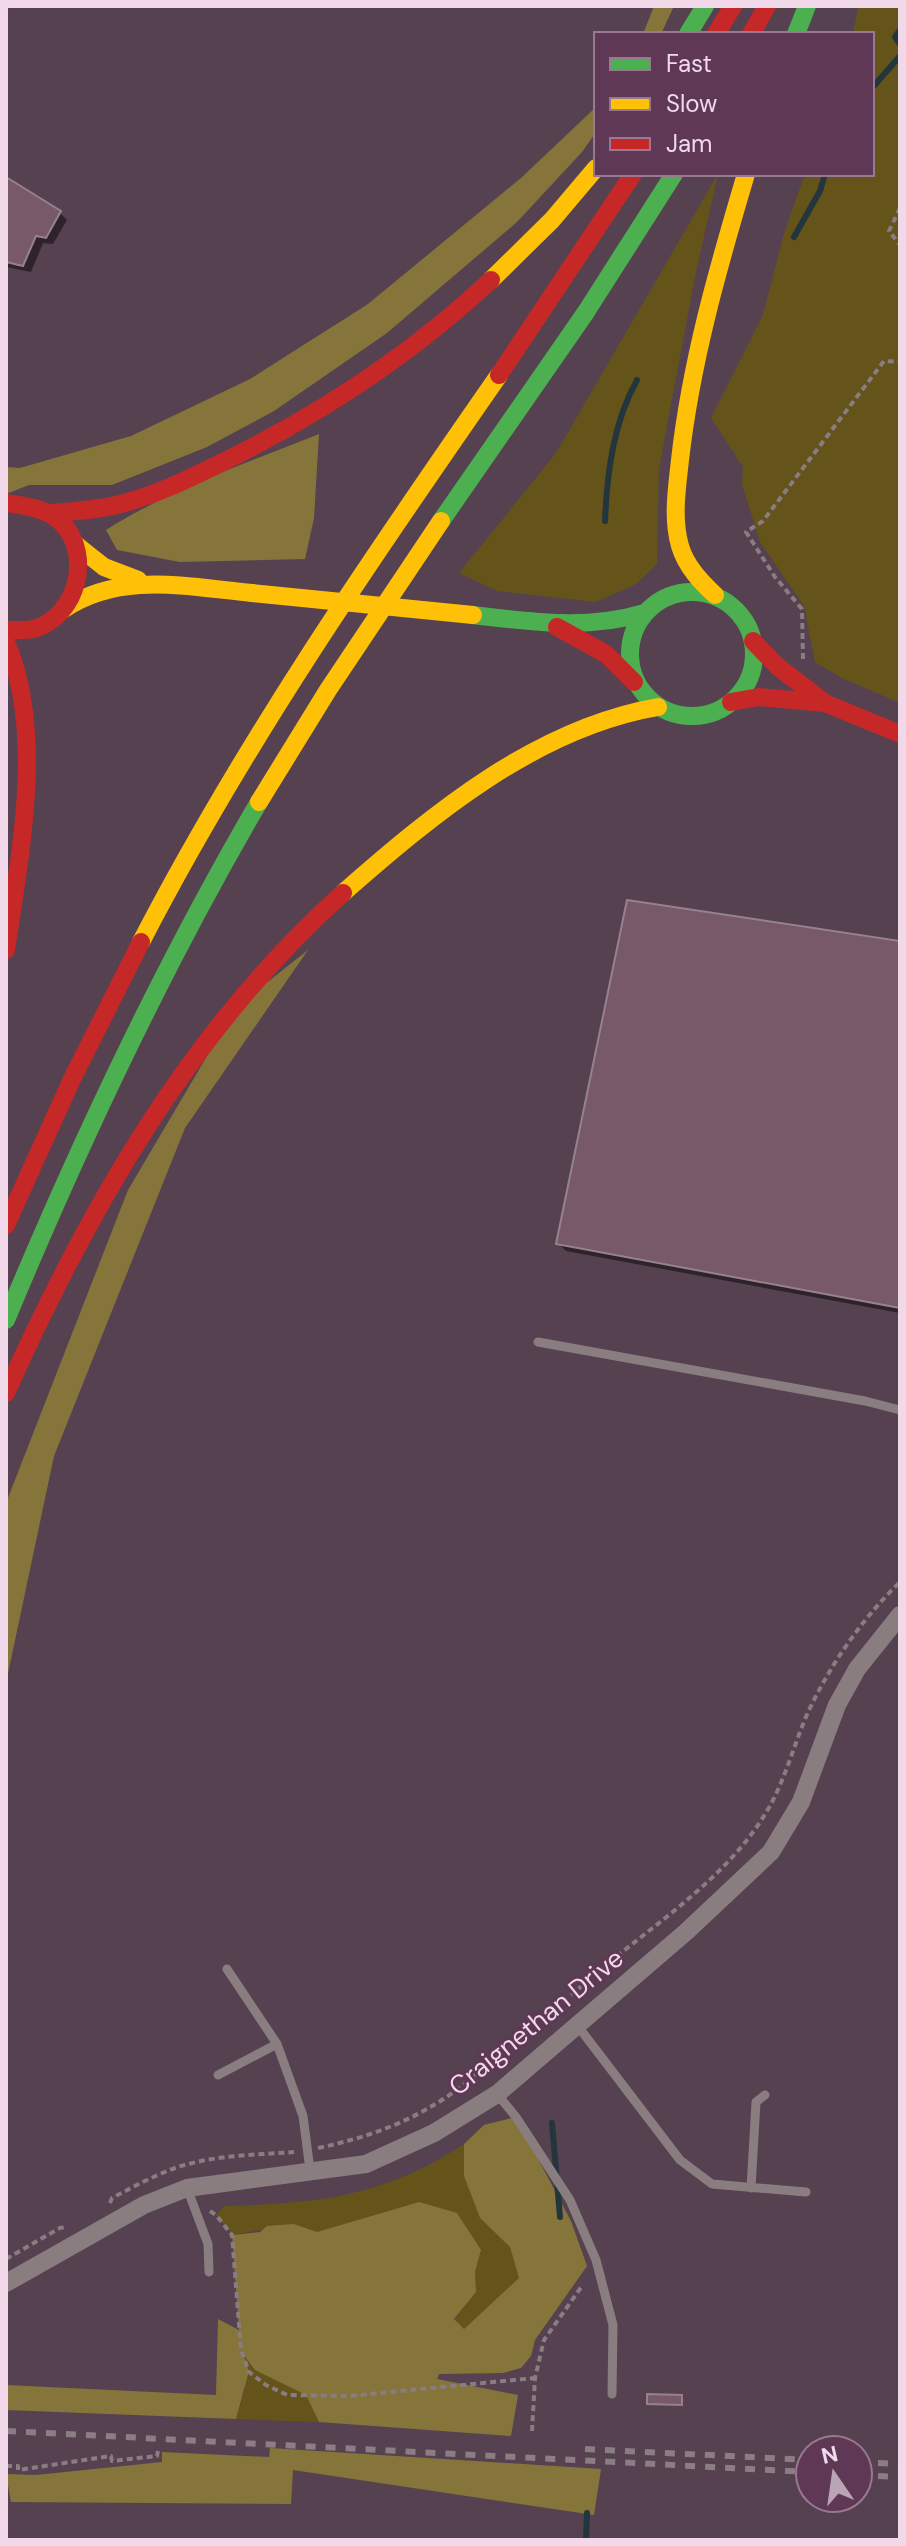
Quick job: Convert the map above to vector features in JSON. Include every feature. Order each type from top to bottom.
[{"type":"main road","points":[[689,32],[705,6]]},
{"type":"main road","points":[[717,32],[733,6]]},
{"type":"main road","points":[[752,32],[767,6]]},
{"type":"main road","points":[[797,32],[807,6]]},
{"type":"main road","points":[[51,513],[108,507],[148,495],[252,448],[357,388],[458,311],[573,197],[594,171]]},
{"type":"main road","points":[[6,1225],[72,1077],[170,886],[239,769],[307,657],[595,235],[632,176]]},
{"type":"main road","points":[[6,1320],[82,1141],[141,1019],[269,786],[327,691],[574,330],[673,176]]},
{"type":"main road","points":[[745,176],[696,355],[685,415],[678,487],[677,531],[680,548],[697,578],[740,614],[753,641],[777,666],[825,703],[900,734]]},
{"type":"main road","points":[[6,503],[37,506],[51,513],[69,532],[75,544],[79,575],[74,593],[64,609]]},
{"type":"main road","points":[[75,544],[102,568],[117,575],[160,585],[551,625],[605,623],[644,613]]},
{"type":"main road","points":[[6,630],[33,629],[91,593],[160,585]]},
{"type":"main road","points":[[638,686],[629,656],[630,640],[644,613],[659,600],[677,593],[696,591],[715,595]]},
{"type":"main road","points":[[551,625],[606,654],[658,707],[676,715],[695,716],[714,712],[731,702],[743,690],[751,675],[753,641]]},
{"type":"main road","points":[[6,642],[19,673],[24,697],[26,747],[20,837],[6,950]]},
{"type":"main road","points":[[731,702],[759,697],[825,703]]},
{"type":"main road","points":[[6,1393],[76,1242],[128,1150],[189,1060],[262,972],[307,924],[359,877],[444,810],[488,781],[561,736],[597,719],[658,707]]},
{"type":"street","name":"Craignethan Drive","points":[[6,2283],[144,2205],[310,2170],[366,2164],[434,2133],[497,2094],[686,1932],[771,1852],[801,1802],[837,1705],[857,1669],[900,1615]]},
{"type":"lane","points":[[538,1342],[900,1410]]},
{"type":"lane","points":[[227,1969],[277,2044],[303,2116],[310,2170]]},
{"type":"lane","points":[[577,2025],[680,2160],[712,2184],[806,2192]]},
{"type":"lane","points":[[218,2075],[277,2044]]},
{"type":"lane","points":[[497,2094],[516,2117],[570,2200],[596,2260],[613,2325],[612,2394]]},
{"type":"lane","points":[[751,2188],[756,2102],[765,2095]]},
{"type":"lane","points":[[190,2194],[208,2244],[209,2272]]},
{"type":"path","points":[[900,208],[889,231],[900,245]]},
{"type":"path","points":[[808,669],[803,658],[802,609],[775,577],[746,532],[763,521],[884,361],[900,362]]},
{"type":"path","points":[[109,2207],[112,2198],[178,2167],[226,2157],[309,2150],[364,2138],[439,2102],[564,2004],[710,1880],[749,1836],[784,1779],[809,1711],[839,1657],[862,1623],[900,1582]]},
{"type":"path","points":[[190,2194],[216,2215],[232,2235],[241,2350],[249,2372],[266,2385],[287,2395],[349,2396],[535,2378]]},
{"type":"path","points":[[6,2259],[60,2228],[69,2227]]},
{"type":"path","points":[[532,2431],[535,2378],[544,2340],[582,2286]]},
{"type":"path","points":[[6,2466],[18,2466],[18,2470],[111,2456],[112,2461],[157,2456],[158,2451]]},
{"type":"shaded area","points":[[654,6],[674,6],[662,32],[644,32]]},
{"type":"shaded area","points":[[858,6],[900,6],[900,703],[842,678],[815,662],[804,606],[760,542],[742,484],[743,467],[711,418],[763,315],[784,233],[804,176],[874,176],[874,32],[853,32]]},
{"type":"shaded area","points":[[594,109],[594,135],[517,222],[387,333],[274,411],[207,447],[112,485],[29,485],[6,494],[6,467],[20,468],[131,436],[250,379],[368,304],[521,178]]},
{"type":"shaded area","points":[[718,176],[659,468],[657,564],[636,584],[596,602],[497,591],[459,573],[556,453]]},
{"type":"shaded area","points":[[319,434],[314,518],[305,559],[180,562],[117,550],[106,530],[182,490]]},
{"type":"shaded area","points":[[308,950],[185,1128],[54,1456],[6,1683],[6,1503],[128,1190],[236,1007]]},
{"type":"shaded area","points":[[516,2117],[571,2221],[587,2266],[535,2340],[531,2356],[521,2368],[503,2373],[439,2374],[437,2379],[518,2395],[511,2436],[319,2422],[306,2395],[255,2370],[243,2354],[249,2371],[236,2419],[6,2410],[6,2385],[216,2395],[218,2319],[239,2330],[232,2235],[260,2232],[267,2226],[294,2224],[317,2232],[419,2202],[457,2213],[481,2250],[475,2272],[476,2292],[454,2319],[464,2329],[519,2278],[510,2247],[480,2218],[464,2176],[464,2144],[484,2125]]},
{"type":"shaded area","points":[[464,2144],[464,2176],[480,2218],[510,2247],[519,2278],[464,2329],[454,2320],[476,2292],[475,2272],[481,2250],[419,2202],[317,2232],[294,2224],[232,2235],[216,2215],[224,2206],[320,2199],[378,2186],[435,2162]]},
{"type":"shaded area","points":[[241,2350],[306,2395],[319,2422],[236,2419],[245,2389]]},
{"type":"shaded area","points":[[270,2448],[601,2469],[594,2515],[293,2470],[291,2504],[11,2502],[6,2474],[36,2475],[162,2462],[162,2452],[269,2457]]},
{"type":"building","points":[[6,177],[61,211],[46,238],[36,236],[23,266],[6,262]]},
{"type":"building","points":[[627,900],[900,941],[900,1308],[556,1244]]},
{"type":"building","points":[[647,2394],[682,2395],[682,2405],[647,2404]]},
{"type":"waterway","points":[[900,30],[895,37],[900,44]]},
{"type":"waterway","points":[[874,86],[900,56]]},
{"type":"waterway","points":[[794,237],[820,191],[824,176]]},
{"type":"waterway","points":[[605,521],[607,485],[617,431],[637,380]]},
{"type":"waterway","points":[[552,2123],[560,2217]]},
{"type":"waterway","points":[[586,2540],[587,2513]]},
{"type":"railway","points":[[6,2431],[794,2471]]},
{"type":"railway","points":[[585,2449],[794,2459]]},
{"type":"railway","points":[[874,2463],[900,2464]]},
{"type":"railway","points":[[874,2476],[900,2477]]},
{"type":"traffic: fast","points":[[689,32],[705,6]]},
{"type":"traffic: fast","points":[[797,32],[807,6]]},
{"type":"traffic: fast","points":[[441,521],[586,312],[673,176]]},
{"type":"traffic: fast","points":[[692,592],[716,596],[736,610],[750,630],[754,654],[750,678],[736,698],[716,712],[692,716],[668,712],[648,698],[634,678],[630,654],[634,630],[648,610],[668,596],[692,592]]},
{"type":"traffic: fast","points":[[473,615],[580,623],[644,613]]},
{"type":"traffic: fast","points":[[6,1320],[124,1056],[189,928],[259,802]]},
{"type":"traffic: slow","points":[[491,280],[552,220],[594,170]]},
{"type":"traffic: slow","points":[[715,595],[694,573],[683,553],[676,525],[677,492],[698,351],[745,176]]},
{"type":"traffic: slow","points":[[141,942],[222,795],[266,724],[357,583],[499,375]]},
{"type":"traffic: slow","points":[[259,802],[328,690],[441,521]]},
{"type":"traffic: slow","points":[[75,544],[104,567],[138,580]]},
{"type":"traffic: slow","points":[[64,609],[86,597],[131,586],[179,585],[252,593]]},
{"type":"traffic: slow","points":[[252,593],[473,615]]},
{"type":"traffic: slow","points":[[343,893],[450,805],[528,754],[613,718],[658,707]]},
{"type":"traffic: jam","points":[[717,32],[733,6]]},
{"type":"traffic: jam","points":[[752,32],[767,6]]},
{"type":"traffic: jam","points":[[499,375],[632,176]]},
{"type":"traffic: jam","points":[[51,513],[97,509],[137,499],[188,479],[261,442],[331,402],[398,357],[491,280]]},
{"type":"traffic: jam","points":[[6,503],[51,514],[63,524],[72,537],[78,567],[70,597],[51,621],[33,629],[6,630]]},
{"type":"traffic: jam","points":[[557,627],[606,654],[634,682]]},
{"type":"traffic: jam","points":[[753,641],[777,666],[825,703],[900,734]]},
{"type":"traffic: jam","points":[[6,642],[18,677],[27,754],[22,835],[6,950]]},
{"type":"traffic: jam","points":[[731,702],[759,697],[825,703]]},
{"type":"traffic: jam","points":[[6,1393],[72,1256],[148,1125],[237,1003],[288,946],[343,893]]},
{"type":"traffic: jam","points":[[6,1225],[72,1079],[141,942]]}]
